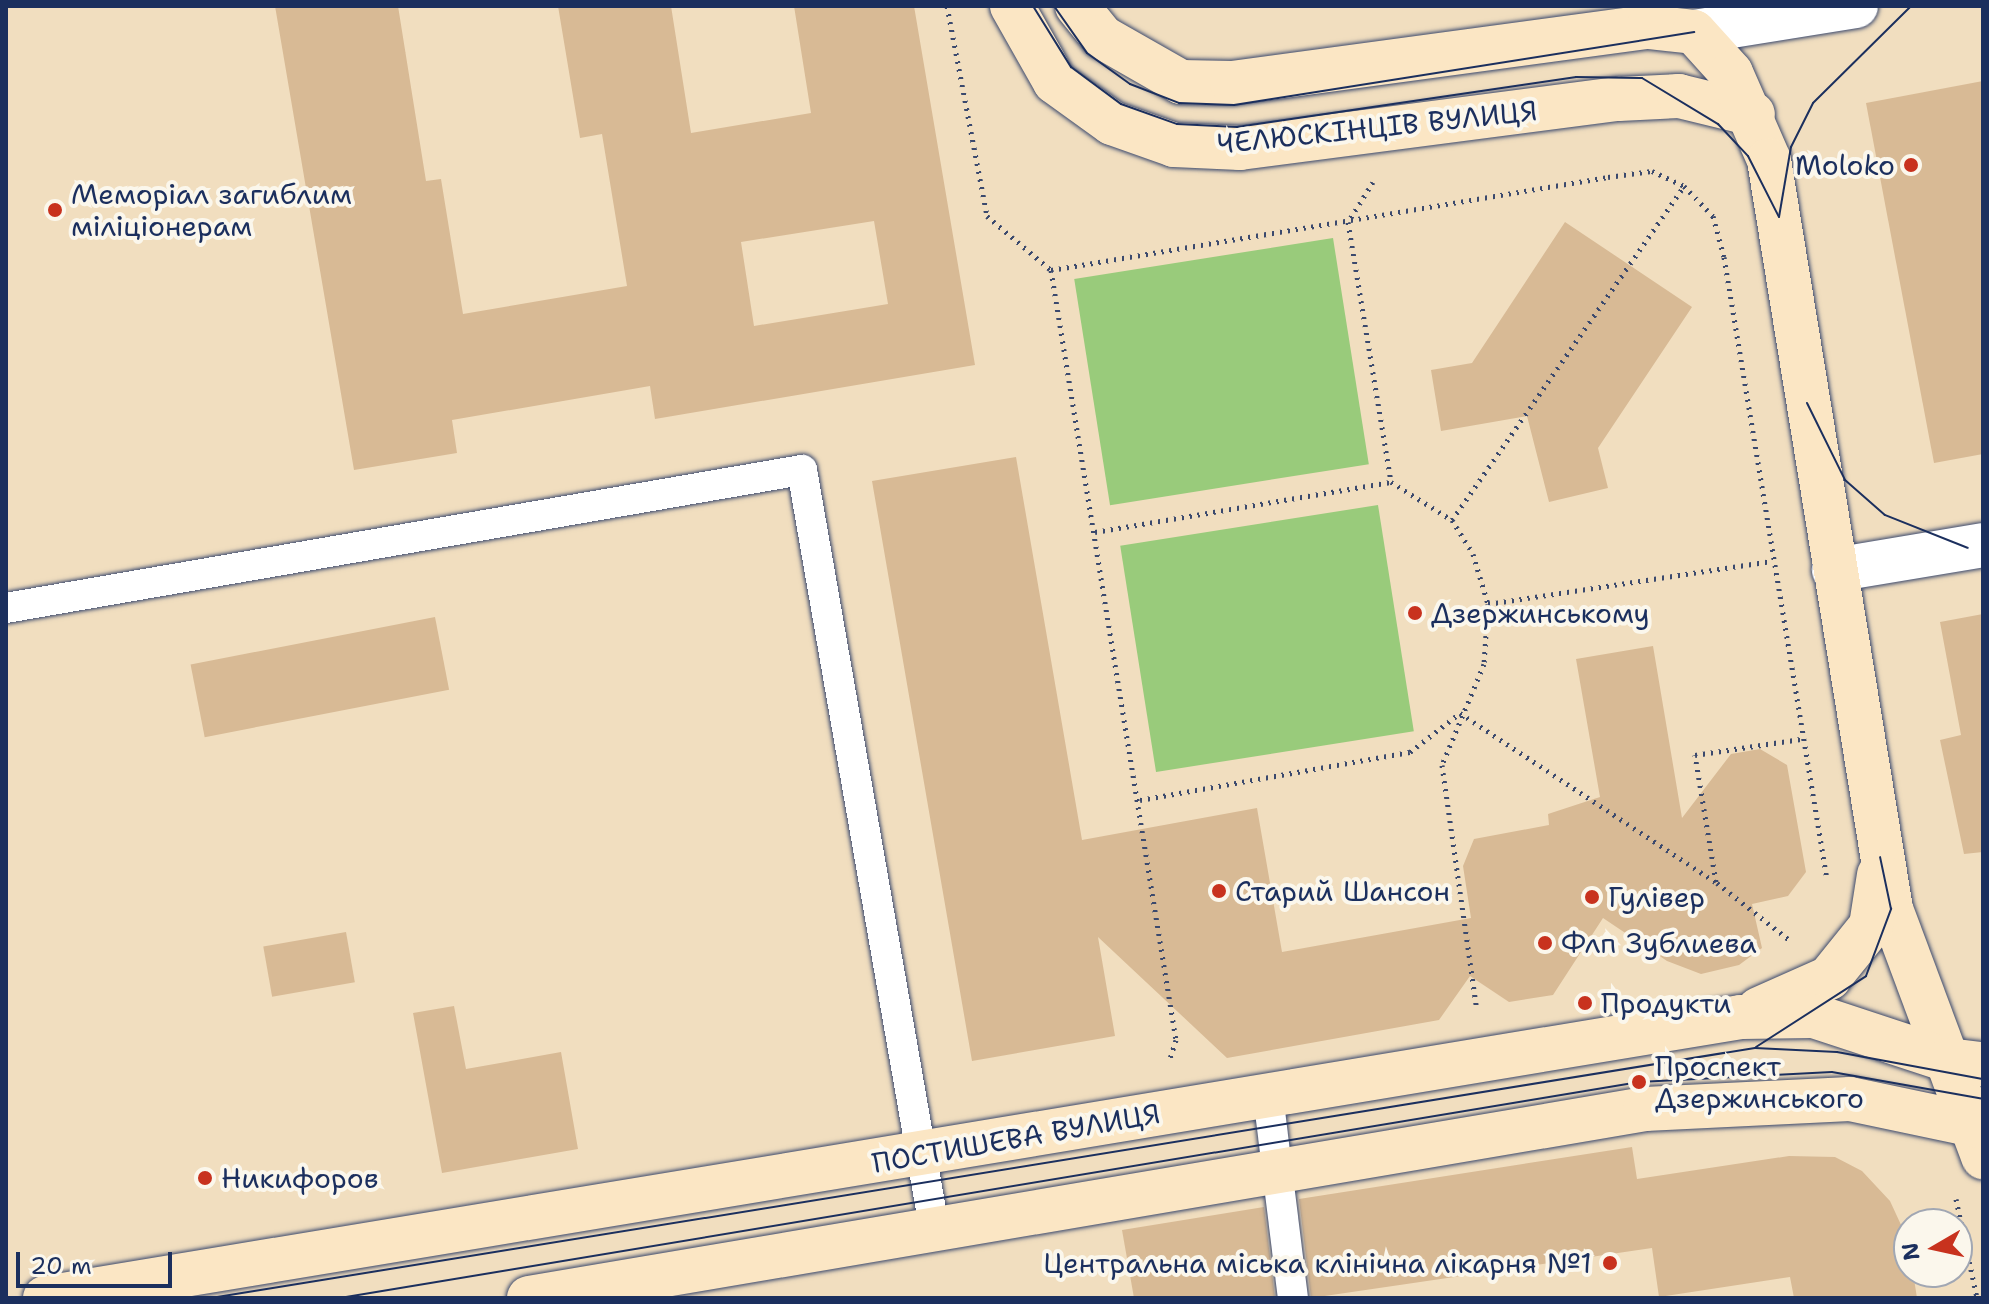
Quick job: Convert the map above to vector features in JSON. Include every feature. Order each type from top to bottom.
[{"type":"street","name":"ЧЕЛЮСКІНЦІВ ВУЛИЦЯ","points":[[1012,6],[1055,82],[1112,123],[1174,145],[1240,148],[1679,96],[1753,114]]},
{"type":"street","name":"ЧЕЛЮСКІНЦІВ ВУЛИЦЯ","points":[[1077,6],[1102,37],[1139,65],[1181,82],[1232,83],[1607,28],[1694,32]]},
{"type":"street","points":[[1694,32],[1856,6]]},
{"type":"street","points":[[529,1298],[934,1227],[1660,1108],[1850,1099],[1980,1137],[1966,1062],[1891,909],[1880,857],[1779,217],[1753,114],[1731,73],[1694,32]]},
{"type":"street","points":[[1834,570],[1975,547]]},
{"type":"street","points":[[1741,1017],[1829,978],[1871,926],[1878,903],[1880,857]]},
{"type":"street","name":"ПОСТИШЕВА ВУЛИЦЯ","points":[[45,1298],[1150,1115],[1484,1055],[1741,1017],[1814,1016],[1966,1062]]},
{"type":"lane","points":[[6,608],[802,470],[934,1227]]},
{"type":"lane","points":[[1268,1095],[1275,1172],[1293,1298]]},
{"type":"path","points":[[947,6],[987,216],[1051,270],[1140,800],[1176,1040],[1150,1115]]},
{"type":"path","points":[[1391,482],[1348,222],[1413,127]]},
{"type":"path","points":[[1051,270],[1652,171],[1684,186],[1713,216],[1724,257],[1801,739],[1832,909],[1878,903]]},
{"type":"path","points":[[1452,520],[1684,186]]},
{"type":"path","points":[[1095,532],[1391,482],[1452,520],[1473,554],[1488,604],[1484,664],[1460,713],[1442,765],[1484,1055]]},
{"type":"path","points":[[1488,604],[1772,561]]},
{"type":"path","points":[[1140,800],[1410,752],[1460,713]]},
{"type":"path","points":[[1460,713],[1717,883],[1793,944],[1805,938]]},
{"type":"path","points":[[1717,883],[1695,755],[1801,739]]},
{"type":"green space","points":[[1333,238],[1369,464],[1110,505],[1074,279]]},
{"type":"green space","points":[[1378,505],[1414,731],[1156,772],[1120,546]]},
{"type":"building","points":[[275,6],[398,6],[426,181],[441,179],[463,314],[627,286],[602,134],[580,138],[558,6],[671,6],[691,133],[811,113],[794,6],[914,6],[975,365],[655,419],[650,386],[452,420],[457,453],[354,470]],"holes":[[[874,221],[888,304],[754,326],[741,242]]]},
{"type":"building","points":[[1983,81],[1983,454],[1934,463],[1866,103]]},
{"type":"building","points":[[1565,222],[1692,307],[1598,448],[1608,488],[1549,502],[1527,416],[1441,431],[1431,370],[1472,363]]},
{"type":"building","points":[[1016,457],[1082,840],[1257,808],[1282,952],[1471,918],[1463,866],[1474,839],[1549,825],[1548,814],[1600,797],[1576,659],[1653,646],[1682,818],[1731,754],[1760,749],[1787,765],[1806,872],[1788,896],[1752,904],[1762,948],[1739,965],[1701,974],[1667,961],[1603,918],[1553,995],[1509,1002],[1470,976],[1439,1020],[1227,1058],[1098,937],[1115,1036],[972,1061],[872,481]]},
{"type":"building","points":[[1983,614],[1983,852],[1964,854],[1940,740],[1961,735],[1940,622]]},
{"type":"building","points":[[435,617],[449,690],[205,737],[191,665]]},
{"type":"building","points":[[346,932],[355,982],[272,997],[263,947]]},
{"type":"building","points":[[454,1006],[466,1069],[561,1052],[578,1149],[442,1173],[413,1013]]},
{"type":"building","points":[[1632,1147],[1637,1179],[1789,1156],[1835,1157],[1862,1171],[1890,1201],[1893,1208],[1893,1288],[1915,1288],[1917,1298],[1794,1298],[1790,1277],[1659,1297],[1652,1248],[1311,1298],[1299,1199]]},
{"type":"building","points":[[1264,1207],[1275,1298],[1134,1298],[1122,1230]]},
{"type":"tram line","points":[[1033,6],[1071,67],[1121,104],[1177,124],[1237,127],[1576,77],[1642,78],[1718,124],[1748,156],[1779,217]]},
{"type":"tram line","points":[[1054,6],[1087,53],[1130,84],[1179,103],[1234,105],[1694,32]]},
{"type":"tram line","points":[[1779,217],[1791,147],[1813,103],[1911,6]]},
{"type":"tram line","points":[[1807,403],[1845,480],[1885,515],[1968,548]]},
{"type":"tram line","points":[[1756,1047],[1866,976],[1891,909],[1880,857]]},
{"type":"tram line","points":[[211,1298],[1755,1048],[1837,1052],[1983,1079]]},
{"type":"tram line","points":[[340,1298],[1639,1082],[1832,1072],[1983,1099]]},
{"type":"place","name":"Moloko","points":[[1911,165]]},
{"type":"place","name":"Меморіал загиблим міліціонерам","points":[[55,210]]},
{"type":"place","name":"Дзержинському","points":[[1415,613]]},
{"type":"place","name":"Старий Шансон","points":[[1219,891]]},
{"type":"place","name":"Гулівер","points":[[1592,897]]},
{"type":"place","name":"Флп Зублиева","points":[[1545,943]]},
{"type":"place","name":"Продукти","points":[[1585,1003]]},
{"type":"place","name":"Проспект Дзержинського","points":[[1639,1082]]},
{"type":"place","name":"Никифоров","points":[[205,1178]]},
{"type":"place","name":"Центральна міська клінічна лікарня №1","points":[[1610,1263]]}]
